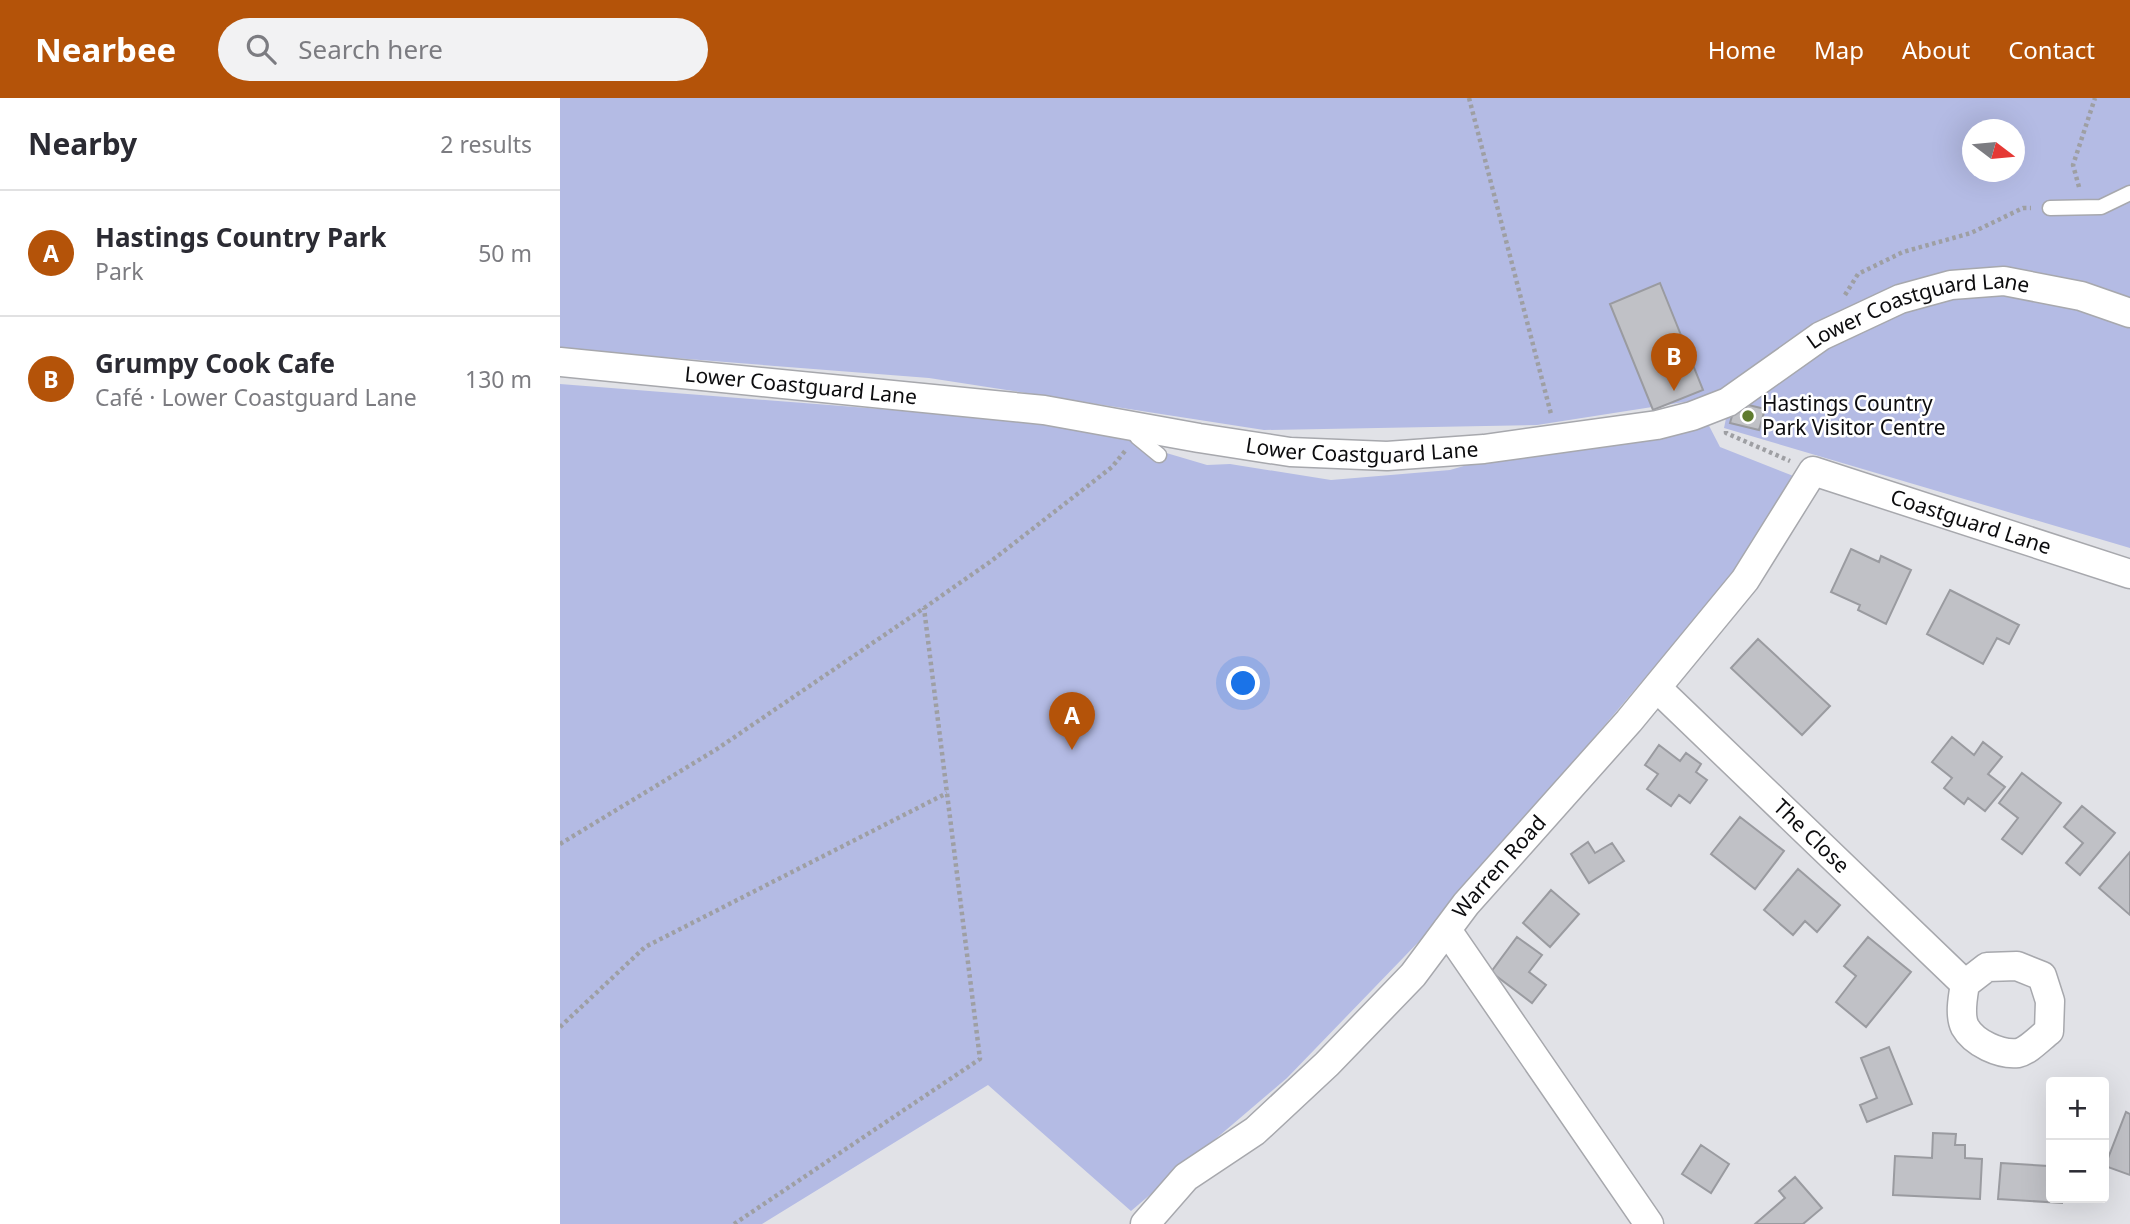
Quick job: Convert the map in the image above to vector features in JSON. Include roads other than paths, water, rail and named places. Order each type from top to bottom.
[{"type":"street","name":"Lower Coastguard Lane","points":[[560,362],[1044,410],[1141,432],[1290,452],[1387,456],[1484,449],[1657,425],[1692,416],[1728,402],[1821,336],[1899,299],[1951,285],[2004,281],[2081,296],[2130,313]]},
{"type":"street","name":"Coastguard Lane","points":[[1812,471],[2130,574]]},
{"type":"street","name":"Warren Road","points":[[1145,1224],[1186,1177],[1255,1131],[1327,1063],[1413,975],[1466,904],[1657,688],[1745,580],[1812,471]]},
{"type":"street","name":"The Close","points":[[1657,688],[1965,984]]},
{"type":"street","points":[[1447,930],[1649,1224]]},
{"type":"lane","points":[[2050,208],[2101,208],[2130,193]]},
{"type":"lane","points":[[1141,432],[1159,455]]},
{"type":"place","name":"Grumpy Cook Cafe","points":[[1674,391]]},
{"type":"place","name":"Hastings Country Park Visitor Centre","points":[[1748,416]]},
{"type":"place","name":"Hastings Country Park","points":[[1072,750]]}]
